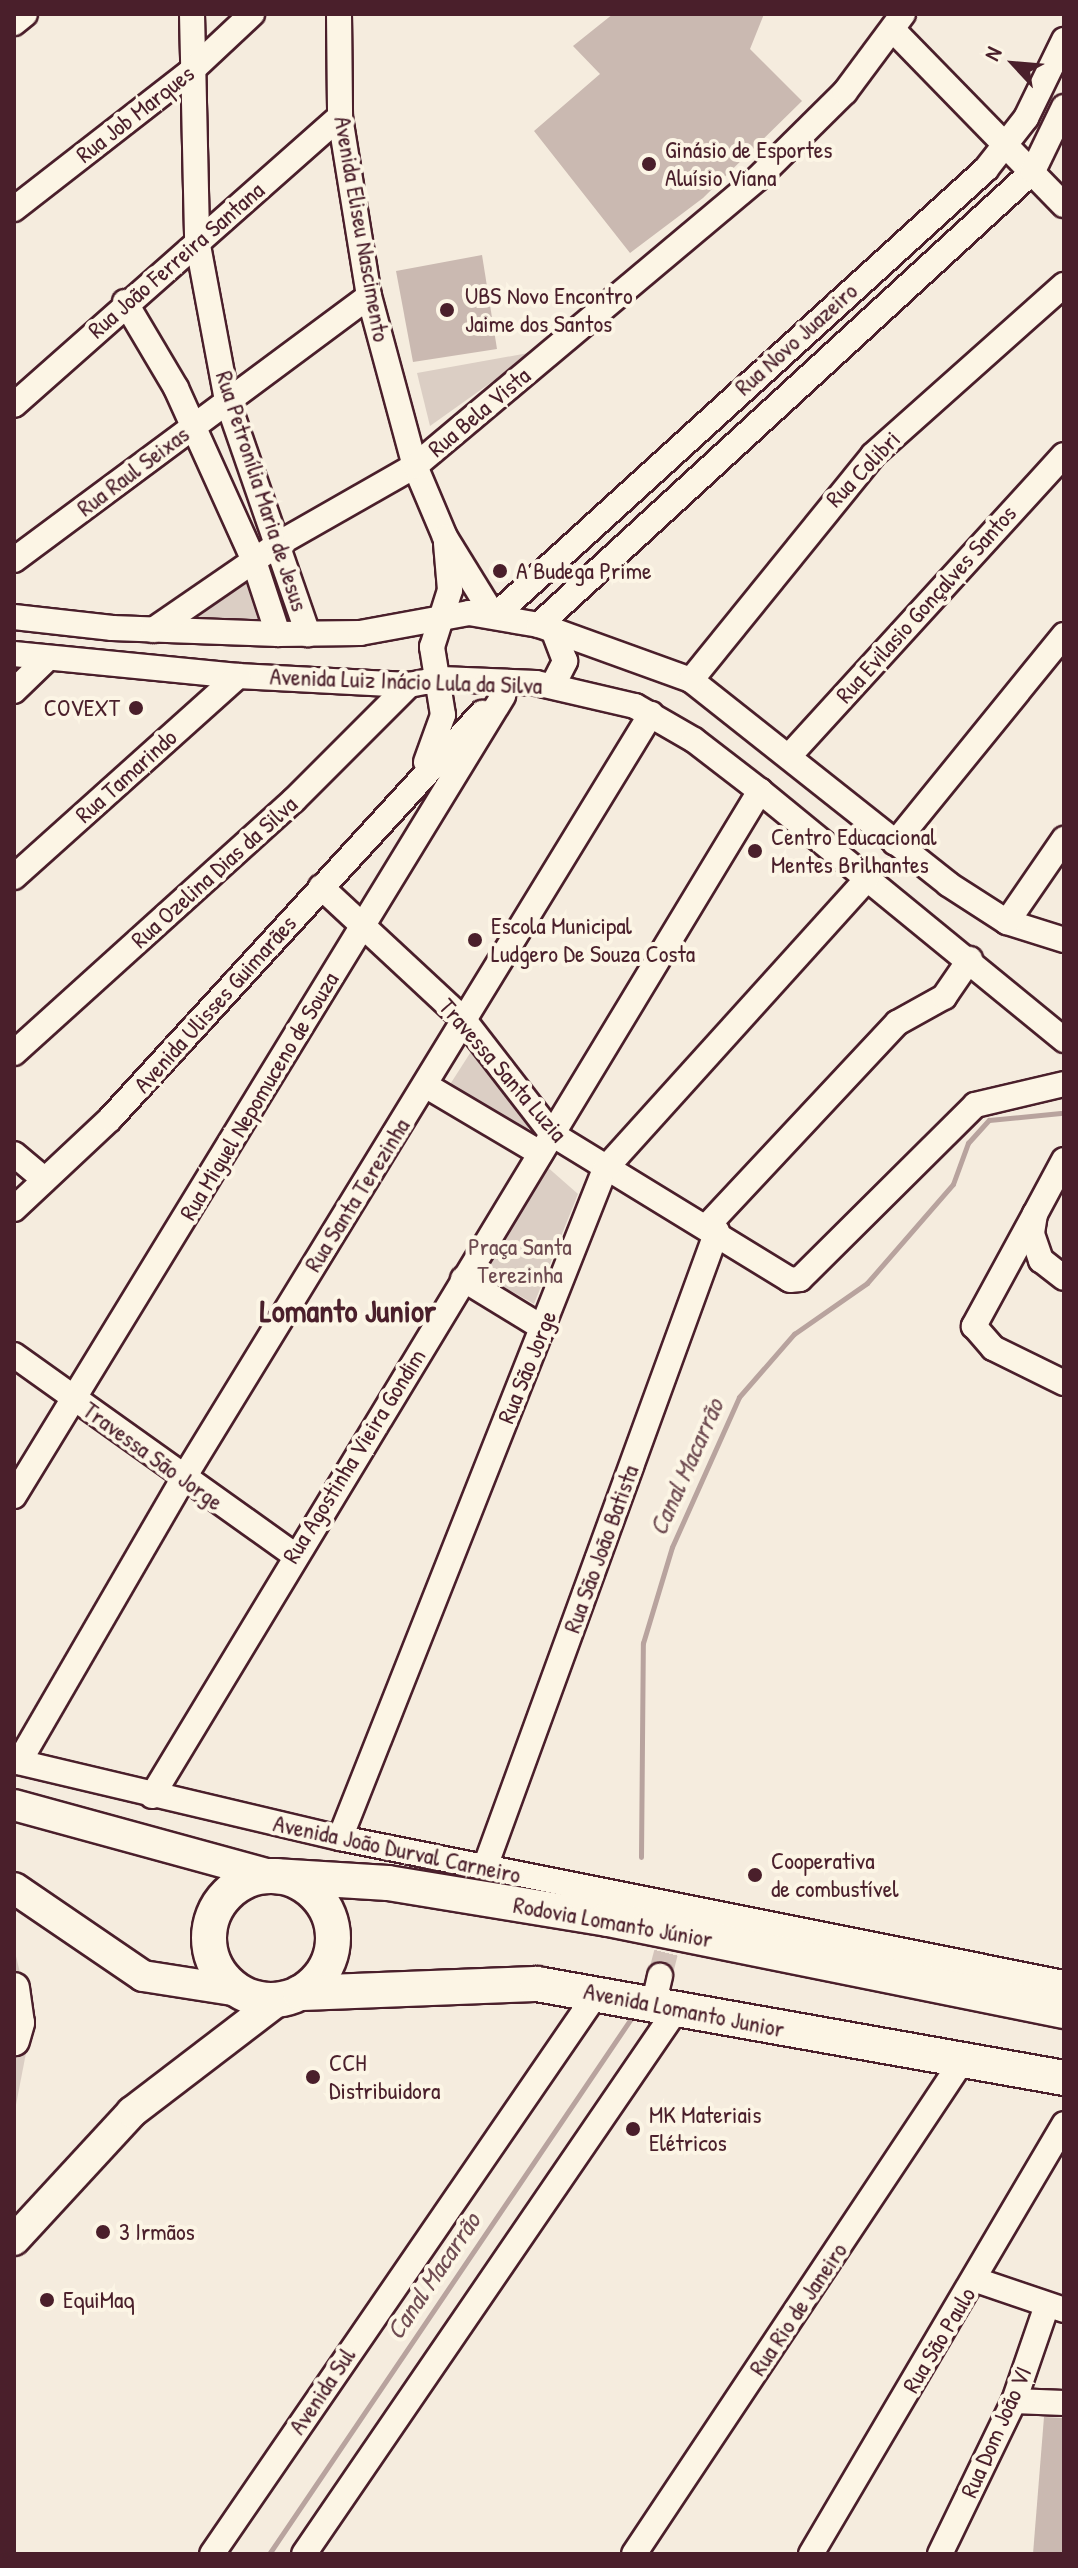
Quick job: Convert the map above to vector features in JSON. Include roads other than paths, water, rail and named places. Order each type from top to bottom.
[{"type":"highway","points":[[274,1876],[310,1889],[331,1921],[328,1962],[290,1996],[239,1991],[213,1958],[213,1917],[237,1886],[274,1876]]},
{"type":"highway","name":"Rodovia Lomanto Júnior","points":[[274,1876],[388,1883],[608,1919],[1064,2011]]},
{"type":"highway","name":"Avenida Lomanto Junior","points":[[290,1996],[481,1982],[597,1993],[664,1995],[960,2064],[1064,2078]]},
{"type":"main road","name":"Rodovia Lomanto Júnior","points":[[14,1805],[162,1842],[274,1876]]},
{"type":"main road","points":[[14,1888],[143,1976],[239,1991]]},
{"type":"main road","points":[[14,1988],[19,2023],[14,2040]]},
{"type":"main road","points":[[14,2240],[132,2112],[290,1996]]},
{"type":"street","points":[[14,23],[25,14]]},
{"type":"street","name":"Rua Petronília Maria de Jesus","points":[[192,14],[190,72],[197,240],[227,400],[308,634]]},
{"type":"street","name":"Rua Job Marques","points":[[14,209],[190,72],[252,14]]},
{"type":"street","name":"Avenida Eliseu Nascimento","points":[[339,14],[340,117],[369,296],[415,466],[445,537],[495,613]]},
{"type":"street","points":[[898,22],[1064,205]]},
{"type":"street","name":"Rua Bela Vista","points":[[153,630],[278,544],[415,466],[758,178],[845,92],[898,22]]},
{"type":"street","name":"Rua Novo Juazeiro","points":[[495,613],[1009,145],[1064,40]]},
{"type":"street","name":"Rua Novo Juazeiro","points":[[547,628],[1033,171],[1064,107]]},
{"type":"street","name":"Rua João Ferreira Santana","points":[[14,405],[125,302],[340,117]]},
{"type":"street","name":"Rua Colibri","points":[[691,680],[873,455],[1064,285]]},
{"type":"street","name":"Rua Raul Seixas","points":[[14,560],[369,296]]},
{"type":"street","name":"Rua Petronília Maria de Jesus","points":[[125,302],[193,426],[254,561],[278,634]]},
{"type":"street","name":"Rua Evilasio Gonçalves Santos","points":[[790,755],[1064,455]]},
{"type":"street","points":[[407,791],[440,732],[441,679],[432,647],[445,617],[450,590],[445,537]]},
{"type":"street","name":"Avenida Luiz Inácio Lula da Silva","points":[[14,617],[153,630],[308,634],[360,633],[445,617],[495,613],[547,628],[691,680],[790,755],[895,843],[1007,922],[1064,940]]},
{"type":"street","points":[[407,791],[503,696],[544,684],[565,661],[547,628]]},
{"type":"street","points":[[895,843],[1064,635]]},
{"type":"street","name":"Avenida Luiz Inácio Lula da Silva","points":[[14,654],[46,660],[238,676],[409,685],[441,679],[544,684],[651,714],[760,791],[866,880],[970,959],[1064,1040]]},
{"type":"street","points":[[14,691],[46,660]]},
{"type":"street","name":"Rua Tamarindo","points":[[14,877],[238,676]]},
{"type":"street","name":"Rua Ozelina Dias da Silva","points":[[14,1053],[294,800],[409,685]]},
{"type":"street","name":"Rua Miguel Nepomuceno de Souza","points":[[14,1496],[503,696]]},
{"type":"street","name":"Rua Santa Terezinha","points":[[17,1762],[183,1479],[651,714]]},
{"type":"street","name":"Avenida Ulisses Guimarães","points":[[14,1209],[106,1123],[407,791]]},
{"type":"street","name":"Rua Agostinha Vieira Gondim","points":[[152,1796],[293,1554],[760,791]]},
{"type":"street","points":[[1007,922],[1064,839]]},
{"type":"street","name":"Rua São Jorge","points":[[340,1838],[605,1169],[866,880]]},
{"type":"street","name":"Travessa Santa Luzia","points":[[321,887],[464,1020],[546,1143],[605,1169],[713,1228],[785,1277],[800,1279],[975,1105],[1064,1084]]},
{"type":"street","name":"Rua São João Batista","points":[[485,1867],[713,1228],[887,1033],[944,997],[970,959]]},
{"type":"street","points":[[425,1085],[546,1143]]},
{"type":"street","points":[[14,1154],[45,1180]]},
{"type":"street","points":[[1064,1160],[974,1326],[993,1348],[1064,1383]]},
{"type":"street","points":[[1035,1214],[1037,1251],[1064,1278]]},
{"type":"street","points":[[463,1279],[543,1328]]},
{"type":"street","name":"Travessa São Jorge","points":[[14,1355],[183,1479],[293,1554]]},
{"type":"street","name":"Avenida João Durval Carneiro","points":[[17,1762],[152,1796],[485,1867],[675,1917],[1064,1983]]},
{"type":"street","name":"Avenida Sul","points":[[212,2554],[597,1993]]},
{"type":"street","points":[[304,2554],[664,1995]]},
{"type":"street","name":"Rua Rio de Janeiro","points":[[634,2554],[960,2064]]},
{"type":"street","name":"Rua São Paulo","points":[[811,2554],[976,2280],[1064,2124]]},
{"type":"street","points":[[976,2280],[1055,2309]]},
{"type":"street","name":"Rua Dom João VI","points":[[940,2554],[1055,2309]]},
{"type":"street","points":[[1014,2401],[1064,2403]]},
{"type":"waterway","name":"Canal Macarrão","points":[[641,1857],[643,1643],[672,1547],[739,1397],[794,1334],[867,1283],[953,1184],[968,1143],[989,1120],[1061,1113]]},
{"type":"waterway","name":"Canal Macarrão","points":[[269,2554],[630,2020]]},
{"type":"tunnel","points":[[660,1976],[673,1925]]},
{"type":"place","name":"Ginásio de Esportes Aluísio Viana","points":[[649,164]]},
{"type":"place","name":"UBS Novo Encontro Jaime dos Santos","points":[[447,310]]},
{"type":"place","name":"A Budega Prime","points":[[500,571]]},
{"type":"place","name":"COVEXT","points":[[136,708]]},
{"type":"place","name":"Centro Educacional Mentes Brilhantes","points":[[755,851]]},
{"type":"place","name":"Escola Municipal Ludgero De Souza Costa","points":[[475,940]]},
{"type":"place","name":"Cooperativa de combustível","points":[[755,1875]]},
{"type":"place","name":"CCH Distribuidora","points":[[313,2077]]},
{"type":"place","name":"MK Materiais Elétricos","points":[[633,2129]]},
{"type":"place","name":"3 Irmãos","points":[[103,2232]]},
{"type":"place","name":"EquiMaq","points":[[47,2300]]},
{"type":"district","name":"Lomanto Junior","points":[[348,1311]]},
{"type":"park label","name":"Praça Santa Terezinha","points":[[520,1261]]}]
